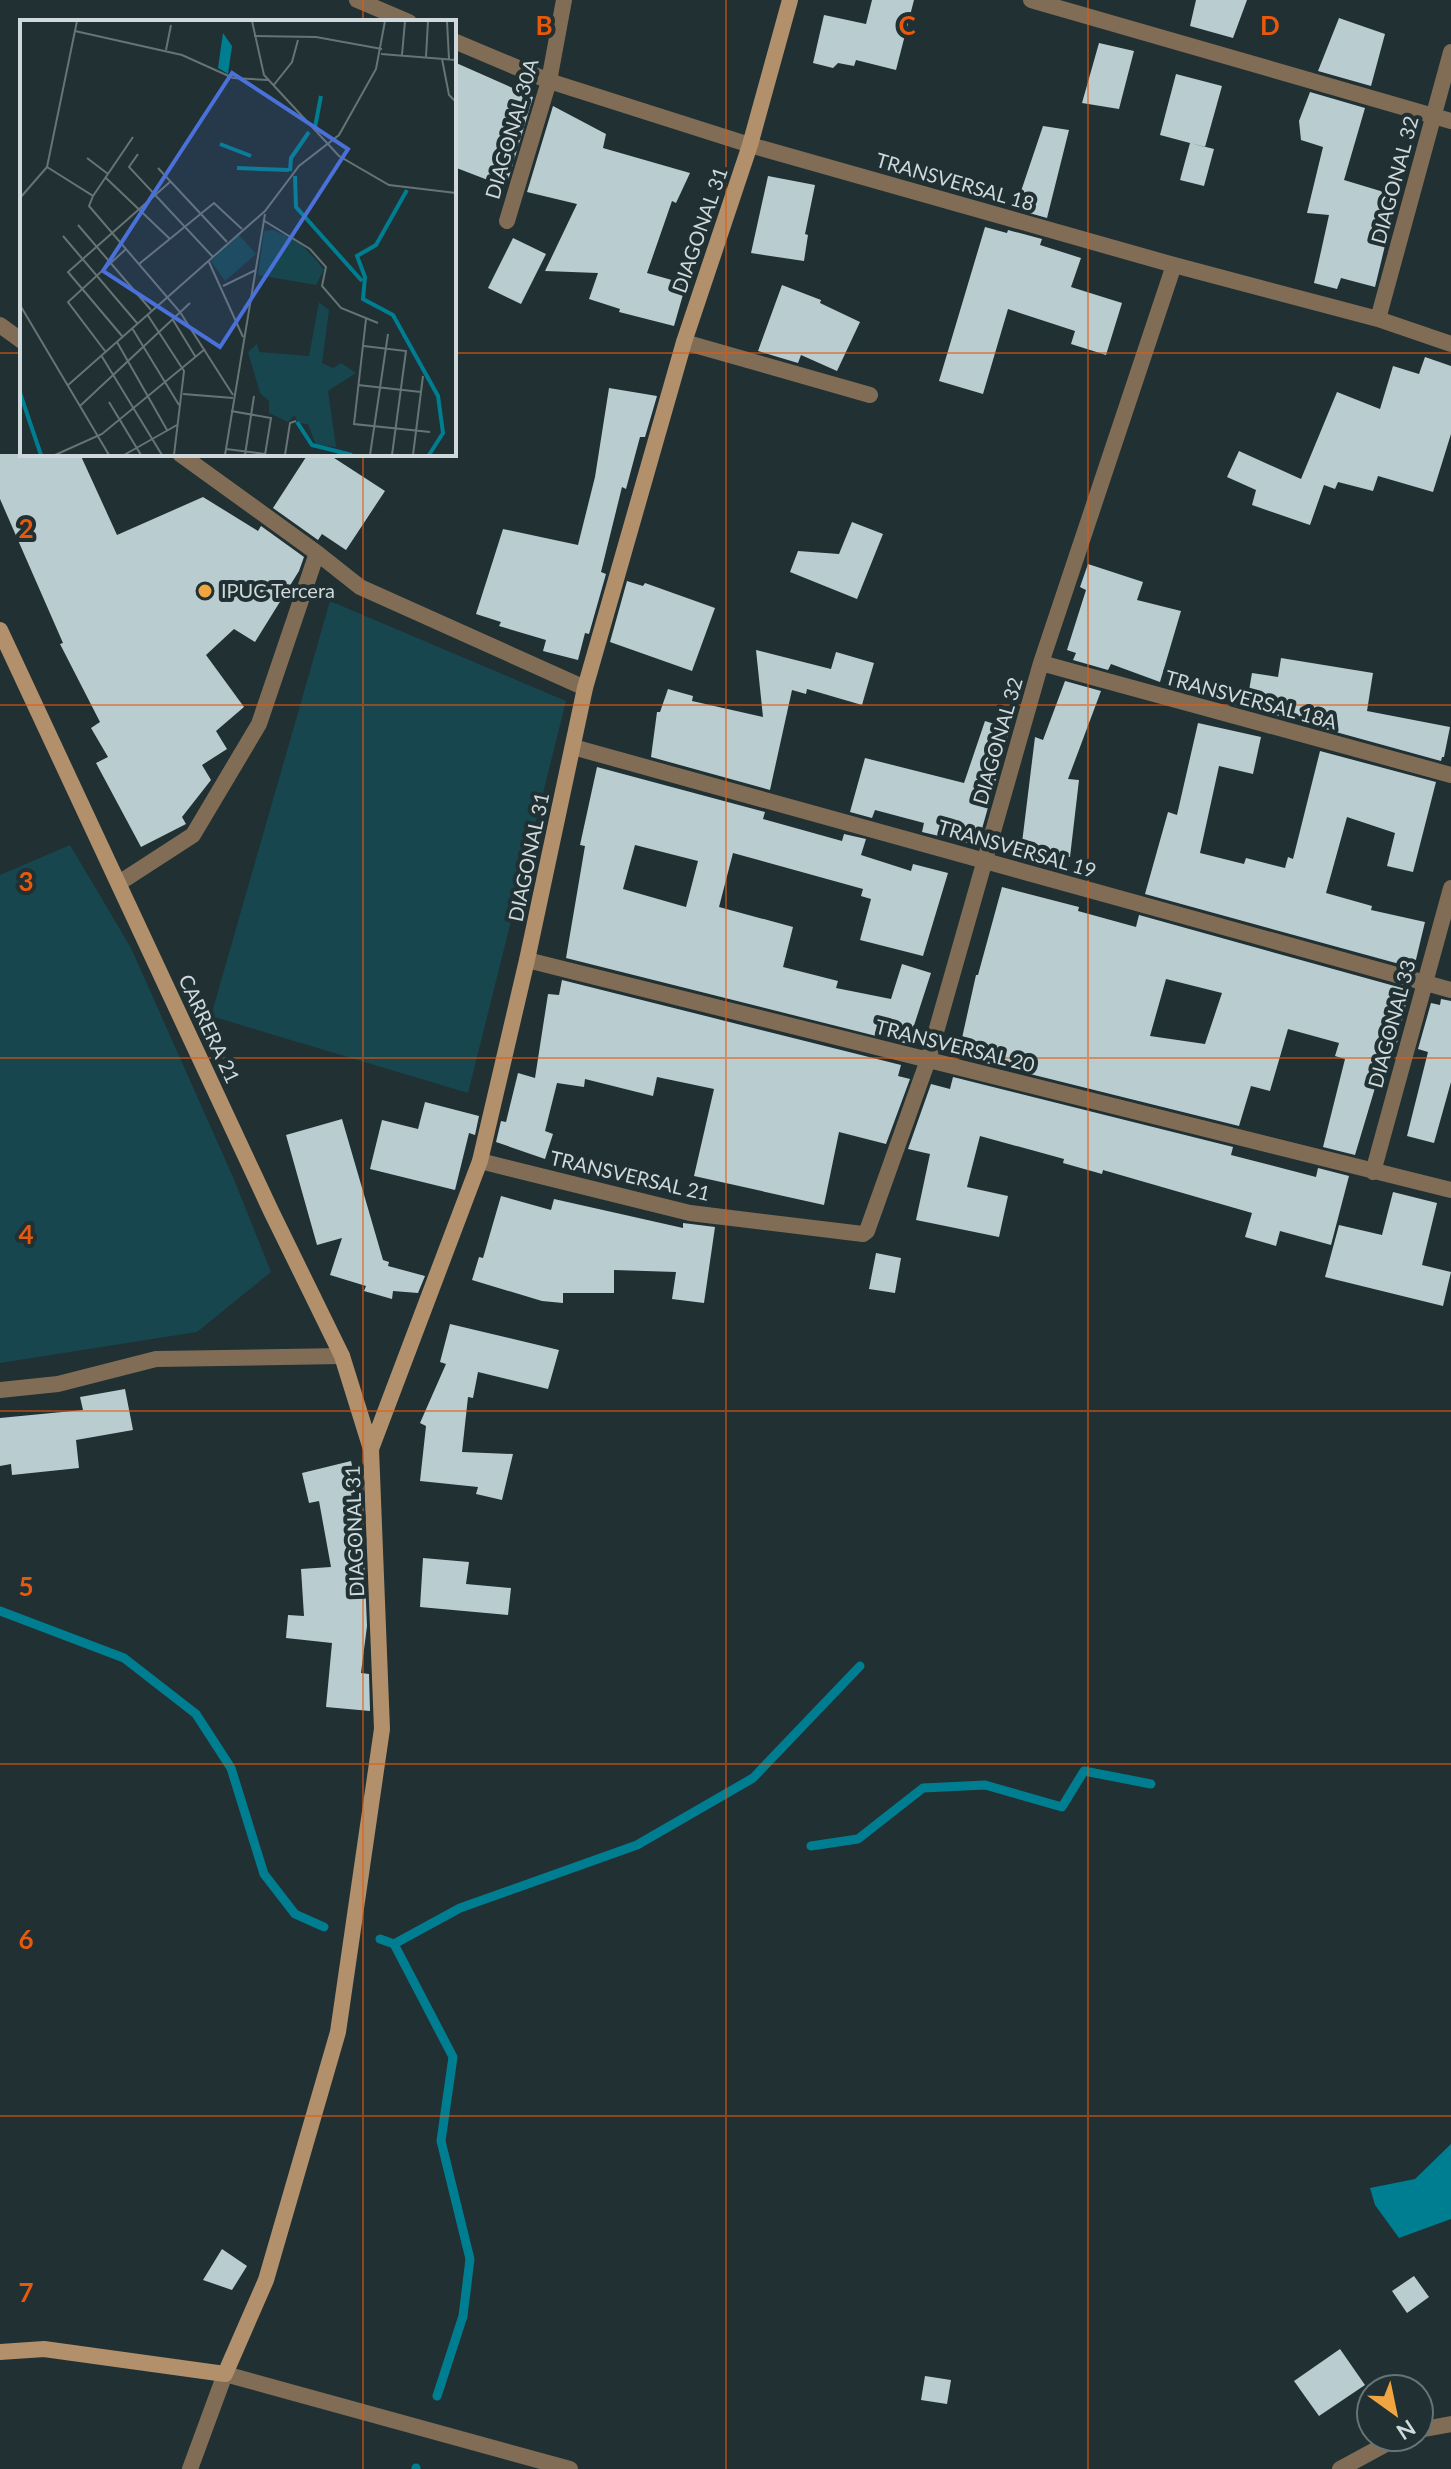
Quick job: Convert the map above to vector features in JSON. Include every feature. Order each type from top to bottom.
[{"type":"street","points":[[357,0],[404,20]]},
{"type":"street","name":"DIAGONAL 30A","points":[[507,221],[549,81],[564,0]]},
{"type":"street","name":"DIAGONAL 31","points":[[225,2374],[266,2280],[338,2032],[382,1729],[371,1449],[480,1161],[585,688],[684,342],[750,145],[790,0]]},
{"type":"street","points":[[1031,0],[1451,121]]},
{"type":"street","name":"TRANSVERSAL 18","points":[[456,42],[549,81],[750,145],[1174,265],[1378,319],[1451,344]]},
{"type":"street","name":"DIAGONAL 32","points":[[1378,319],[1451,52]]},
{"type":"street","name":"DIAGONAL 32","points":[[867,1231],[928,1060],[1041,663],[1174,265]]},
{"type":"street","points":[[0,325],[20,340]]},
{"type":"street","points":[[684,342],[870,395]]},
{"type":"street","points":[[183,456],[360,587],[585,688]]},
{"type":"street","points":[[119,883],[193,835],[259,724],[317,553]]},
{"type":"street","name":"CARRERA 21","points":[[0,630],[342,1356],[371,1449]]},
{"type":"street","name":"TRANSVERSAL 18A","points":[[1041,663],[1451,775]]},
{"type":"street","name":"TRANSVERSAL 19","points":[[573,747],[1451,990]]},
{"type":"street","name":"DIAGONAL 33","points":[[1373,1172],[1451,888]]},
{"type":"street","name":"TRANSVERSAL 20","points":[[527,960],[1451,1190]]},
{"type":"street","name":"TRANSVERSAL 21","points":[[480,1161],[690,1213],[863,1234],[867,1231]]},
{"type":"street","points":[[0,1390],[58,1384],[156,1359],[342,1356]]},
{"type":"street","points":[[0,2352],[44,2349],[225,2374],[570,2469]]},
{"type":"street","points":[[190,2469],[225,2374]]},
{"type":"street","points":[[1340,2469],[1370,2453]]},
{"type":"shaded area","points":[[330,601],[566,701],[468,1093],[211,1016]]},
{"type":"shaded area","points":[[70,845],[131,948],[233,1177],[271,1272],[197,1332],[0,1363],[0,875]]},
{"type":"water","points":[[1451,2144],[1451,2219],[1399,2238],[1375,2205],[1370,2188],[1415,2179]]},
{"type":"building","points":[[872,0],[914,0],[896,70],[856,60],[854,66],[838,63],[833,68],[813,63],[824,15],[866,24]]},
{"type":"building","points":[[1196,0],[1247,0],[1233,38],[1190,26]]},
{"type":"building","points":[[1339,18],[1385,34],[1371,86],[1318,71]]},
{"type":"building","points":[[1099,43],[1134,51],[1119,109],[1082,103]]},
{"type":"building","points":[[456,63],[533,97],[506,187],[456,168]]},
{"type":"building","points":[[1176,74],[1222,86],[1205,147],[1160,135]]},
{"type":"building","points":[[1310,92],[1365,108],[1344,180],[1397,196],[1375,287],[1341,278],[1337,289],[1314,283],[1329,215],[1307,213],[1323,147],[1301,140],[1299,121]]},
{"type":"building","points":[[553,106],[606,134],[603,148],[690,173],[676,203],[672,201],[647,273],[686,284],[674,326],[619,312],[620,309],[589,299],[598,273],[545,271],[577,204],[527,192]]},
{"type":"building","points":[[1043,126],[1069,130],[1047,218],[1015,209]]},
{"type":"building","points":[[1190,143],[1214,149],[1204,186],[1180,180]]},
{"type":"building","points":[[768,176],[815,185],[805,234],[808,235],[804,261],[751,253]]},
{"type":"building","points":[[985,227],[1042,239],[1040,245],[1081,258],[1071,287],[1122,303],[1106,355],[1071,344],[1075,331],[1008,309],[983,394],[939,381]]},
{"type":"building","points":[[513,238],[546,254],[521,304],[488,288]]},
{"type":"building","points":[[782,285],[821,300],[820,303],[860,322],[837,371],[801,355],[798,363],[758,351]]},
{"type":"building","points":[[1425,357],[1451,366],[1451,434],[1433,492],[1378,476],[1373,491],[1338,482],[1335,489],[1324,485],[1310,525],[1252,505],[1256,490],[1227,477],[1239,451],[1301,479],[1337,392],[1380,409],[1393,366],[1419,374]]},
{"type":"building","points":[[609,388],[657,396],[645,437],[640,437],[626,489],[622,487],[601,572],[606,574],[589,634],[585,633],[578,660],[543,651],[546,640],[499,626],[501,622],[476,614],[503,529],[578,545],[595,477]]},
{"type":"building","points":[[0,454],[81,456],[117,535],[203,497],[258,531],[261,526],[304,557],[299,571],[255,642],[234,629],[206,655],[244,707],[216,731],[227,749],[202,765],[211,780],[182,817],[186,824],[141,847],[96,763],[108,757],[91,728],[100,722],[60,644],[63,643],[0,499]]},
{"type":"building","points":[[307,456],[331,456],[385,491],[346,550],[322,534],[318,540],[273,508]]},
{"type":"building","points":[[852,522],[883,534],[857,599],[790,572],[798,551],[839,554]]},
{"type":"building","points":[[1088,564],[1143,582],[1137,600],[1181,611],[1160,682],[1111,664],[1108,670],[1073,660],[1076,653],[1067,650],[1086,590],[1080,587]]},
{"type":"building","points":[[627,581],[643,586],[645,583],[715,608],[692,671],[610,642]]},
{"type":"building","points":[[756,650],[831,669],[836,652],[874,663],[862,705],[807,689],[806,694],[792,690],[770,790],[651,757],[657,712],[660,712],[668,689],[693,696],[692,701],[763,717]]},
{"type":"building","points":[[1281,658],[1373,673],[1367,711],[1450,727],[1444,757],[1441,761],[1326,727],[1246,708],[1252,673],[1278,677]]},
{"type":"building","points":[[1065,681],[1101,691],[1068,779],[1079,780],[1070,857],[1021,851],[1035,737],[1043,740]]},
{"type":"building","points":[[985,721],[1010,729],[980,836],[976,835],[973,844],[922,832],[924,823],[875,810],[872,818],[850,812],[865,758],[964,783]]},
{"type":"building","points":[[1198,723],[1261,737],[1253,774],[1219,766],[1200,853],[1244,864],[1246,858],[1285,868],[1288,857],[1293,859],[1320,751],[1436,782],[1413,872],[1387,866],[1395,833],[1347,817],[1326,893],[1372,906],[1371,910],[1425,922],[1414,968],[1145,894],[1168,812],[1177,815]]},
{"type":"building","points":[[597,767],[765,812],[763,819],[842,841],[844,834],[866,839],[861,855],[911,871],[913,864],[948,873],[923,956],[860,940],[871,899],[861,896],[863,889],[733,853],[719,907],[793,927],[783,967],[838,981],[836,988],[891,999],[902,964],[931,973],[908,1044],[566,958],[585,846],[580,845]],"holes":[[[635,845],[698,861],[686,907],[623,889]]]},
{"type":"building","points":[[1002,887],[1079,907],[1078,911],[1136,927],[1139,915],[1409,990],[1397,1043],[1389,1041],[1355,1155],[1323,1147],[1345,1059],[1335,1056],[1339,1043],[1288,1029],[1270,1091],[1251,1086],[1239,1126],[958,1056]],"holes":[[[1166,979],[1222,993],[1205,1044],[1150,1036]]]},
{"type":"building","points":[[562,980],[901,1065],[898,1076],[910,1079],[886,1144],[839,1132],[824,1205],[694,1176],[714,1089],[657,1077],[653,1096],[585,1079],[584,1087],[557,1083],[545,1131],[553,1134],[545,1159],[496,1142],[501,1121],[506,1122],[518,1073],[535,1078],[548,994],[559,995]]},
{"type":"building","points":[[1441,999],[1451,1001],[1451,1082],[1434,1143],[1407,1136],[1428,1052],[1418,1049],[1431,1003],[1440,1005]]},
{"type":"building","points":[[953,1077],[1233,1147],[1231,1155],[1316,1177],[1318,1168],[1349,1176],[1331,1245],[1280,1231],[1276,1246],[1245,1237],[1252,1213],[1103,1170],[1102,1174],[1063,1163],[1064,1159],[980,1136],[967,1187],[1008,1196],[999,1237],[916,1220],[930,1154],[908,1149],[931,1084],[950,1089]]},
{"type":"building","points":[[425,1102],[479,1116],[475,1135],[469,1133],[455,1190],[370,1169],[382,1120],[418,1129]]},
{"type":"building","points":[[342,1119],[383,1260],[389,1262],[388,1266],[425,1276],[418,1293],[393,1291],[392,1299],[364,1291],[366,1286],[330,1275],[342,1238],[317,1245],[286,1135]]},
{"type":"building","points":[[1393,1192],[1437,1203],[1422,1265],[1451,1272],[1443,1306],[1325,1277],[1339,1225],[1382,1235]]},
{"type":"building","points":[[501,1196],[551,1210],[554,1199],[683,1228],[683,1223],[715,1227],[704,1303],[672,1299],[676,1272],[614,1270],[614,1293],[563,1293],[563,1303],[542,1301],[472,1280],[479,1257],[483,1258]]},
{"type":"building","points":[[876,1253],[901,1258],[895,1293],[869,1289]]},
{"type":"building","points":[[450,1324],[559,1350],[548,1389],[478,1372],[473,1398],[468,1397],[462,1452],[513,1454],[502,1500],[476,1494],[478,1487],[420,1481],[426,1426],[420,1423],[446,1364],[440,1362]]},
{"type":"building","points":[[125,1389],[133,1430],[76,1440],[79,1468],[12,1475],[11,1464],[0,1466],[0,1418],[83,1410],[80,1397]]},
{"type":"building","points":[[351,1461],[358,1491],[351,1493],[364,1555],[367,1626],[361,1673],[369,1674],[370,1711],[326,1707],[332,1643],[286,1638],[288,1615],[304,1616],[301,1569],[331,1567],[319,1501],[309,1503],[302,1473]]},
{"type":"building","points":[[423,1558],[469,1562],[466,1584],[511,1588],[508,1615],[420,1607]]},
{"type":"building","points":[[222,2249],[247,2266],[232,2290],[203,2280]]},
{"type":"building","points":[[1414,2276],[1429,2297],[1407,2313],[1392,2291]]},
{"type":"building","points":[[1340,2349],[1357,2373],[1355,2392],[1319,2416],[1294,2381]]},
{"type":"building","points":[[925,2376],[951,2380],[947,2404],[921,2400]]},
{"type":"waterway","points":[[0,1611],[124,1658],[196,1714],[231,1768],[264,1874],[295,1914],[324,1927]]},
{"type":"waterway","points":[[394,1944],[460,1908],[637,1845],[753,1778],[860,1666]]},
{"type":"waterway","points":[[811,1846],[858,1839],[923,1788],[985,1785],[1062,1807],[1084,1771],[1151,1784]]},
{"type":"waterway","points":[[380,1939],[394,1944],[453,2057],[441,2141],[470,2259],[463,2316],[437,2396]]},
{"type":"place","name":"IPUC Tercera","points":[[205,591]]}]
